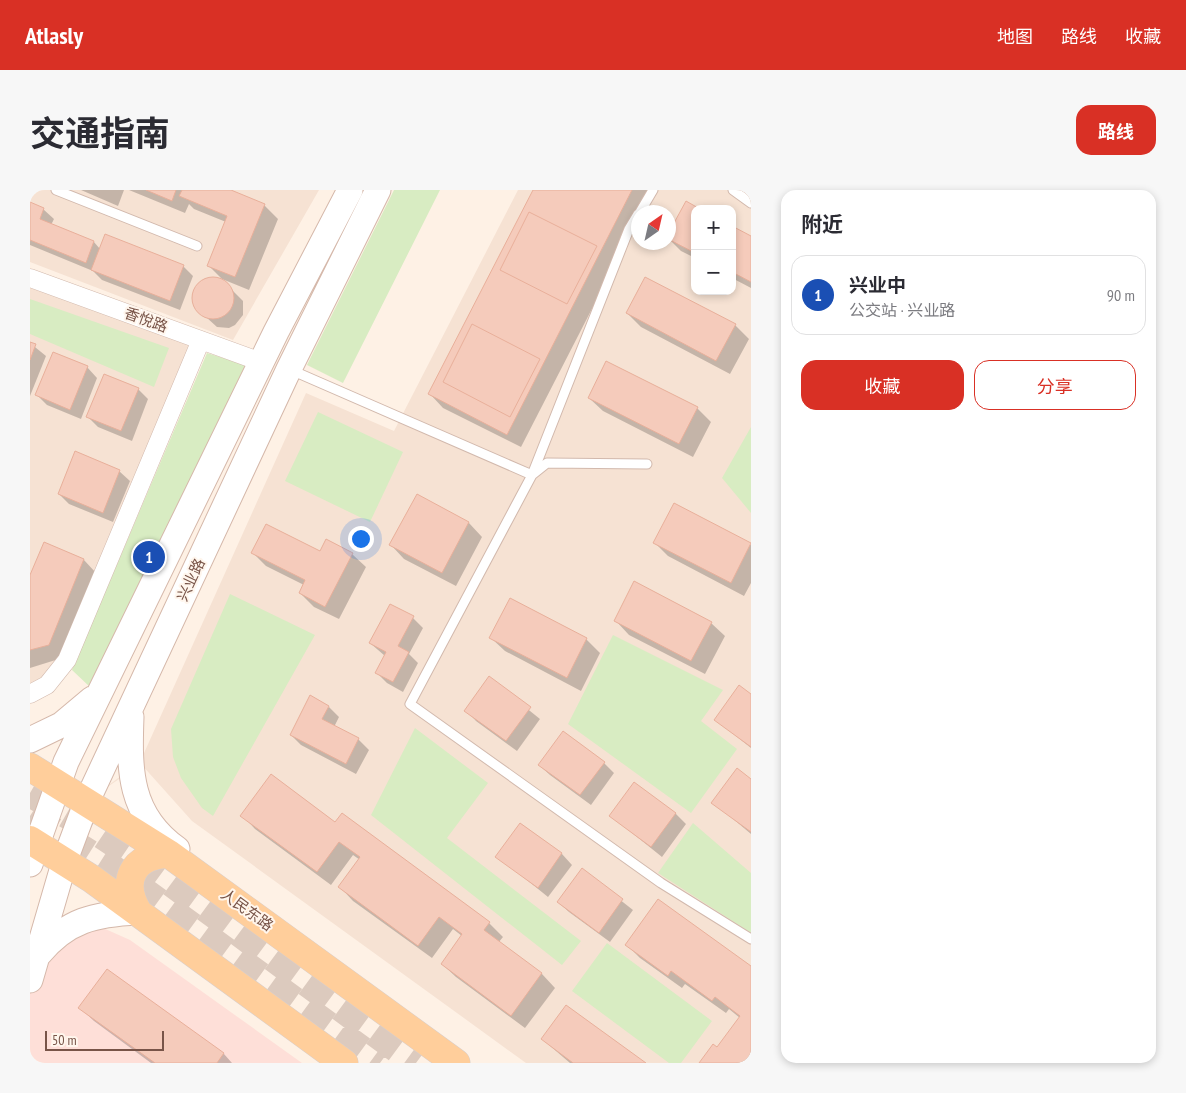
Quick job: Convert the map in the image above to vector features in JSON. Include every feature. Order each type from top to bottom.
[{"type":"main road","points":[[344,1063],[65,860],[32,849],[57,783],[101,690],[261,362],[350,190]]},
{"type":"main road","name":"兴业路","points":[[30,980],[65,860],[87,801],[289,369],[378,190]]},
{"type":"main road","points":[[30,740],[61,725],[101,690]]},
{"type":"main road","points":[[132,705],[129,754],[131,779],[139,804],[151,826],[173,846],[222,882],[248,910]]},
{"type":"main road","name":"人民东路","points":[[30,767],[169,854],[456,1063]]},
{"type":"main road","points":[[138,912],[130,898],[128,887],[132,874],[137,866],[150,857],[169,854]]},
{"type":"main road","points":[[37,956],[50,940],[64,929],[85,920],[108,915],[138,912]]},
{"type":"street","name":"香悅路","points":[[30,278],[261,362]]},
{"type":"street","points":[[30,694],[47,685],[67,660],[201,340]]},
{"type":"lane","points":[[56,190],[197,246]]},
{"type":"lane","points":[[644,205],[654,190]]},
{"type":"lane","points":[[733,190],[751,203]]},
{"type":"lane","points":[[631,226],[532,475],[410,704],[661,883],[751,939]]},
{"type":"lane","points":[[289,369],[532,475]]},
{"type":"lane","points":[[532,475],[547,463],[647,464]]},
{"type":"shaded area","points":[[30,190],[319,190],[233,340],[30,262]]},
{"type":"shaded area","points":[[518,190],[751,190],[751,1063],[526,1063],[192,821],[141,764],[87,801],[140,762],[306,393],[394,431]]},
{"type":"shaded area","points":[[30,278],[201,340],[67,659],[30,689]]},
{"type":"shaded area","points":[[85,920],[130,940],[302,1063],[30,1063],[30,981]]},
{"type":"green space","points":[[394,190],[440,190],[343,383],[307,365]]},
{"type":"green space","points":[[30,299],[169,348],[154,387],[30,334]]},
{"type":"green space","points":[[207,353],[249,366],[91,688],[72,670]]},
{"type":"green space","points":[[318,412],[403,452],[370,522],[285,481]]},
{"type":"green space","points":[[751,427],[751,513],[722,478]]},
{"type":"green space","points":[[230,594],[315,635],[213,816],[202,808],[181,778],[173,757],[171,729]]},
{"type":"green space","points":[[613,635],[723,690],[701,721],[737,749],[691,813],[568,724]]},
{"type":"green space","points":[[415,728],[488,783],[447,838],[581,941],[562,965],[371,815]]},
{"type":"green space","points":[[693,823],[751,873],[751,933],[658,873]]},
{"type":"green space","points":[[607,943],[712,1021],[681,1063],[669,1063],[572,991]]},
{"type":"building","points":[[146,190],[176,190],[172,201]]},
{"type":"building","points":[[182,190],[231,190],[265,204],[235,277],[207,266],[227,216],[179,196]]},
{"type":"building","points":[[533,190],[632,190],[507,435],[428,394]]},
{"type":"building","points":[[686,201],[693,205],[691,205],[691,251],[676,243],[676,219]]},
{"type":"building","points":[[30,202],[44,208],[40,219],[94,241],[86,263],[30,240]]},
{"type":"building","points":[[529,212],[597,246],[567,304],[500,270]]},
{"type":"building","points":[[736,228],[751,236],[751,282],[736,274]]},
{"type":"building","points":[[105,234],[184,265],[170,301],[91,270]]},
{"type":"building","points":[[213,277],[228,283],[234,298],[228,313],[213,319],[198,313],[192,298],[198,283]]},
{"type":"building","points":[[645,277],[736,324],[716,361],[626,313]]},
{"type":"building","points":[[472,324],[540,359],[510,417],[443,382]]},
{"type":"building","points":[[30,342],[36,344],[30,360]]},
{"type":"building","points":[[53,352],[88,366],[70,410],[35,395]]},
{"type":"building","points":[[606,361],[698,407],[679,444],[588,398]]},
{"type":"building","points":[[104,374],[139,388],[121,431],[86,417]]},
{"type":"building","points":[[75,451],[120,470],[103,513],[58,494]]},
{"type":"building","points":[[417,494],[469,522],[442,573],[389,545]]},
{"type":"building","points":[[674,503],[751,543],[731,583],[653,543]]},
{"type":"building","points":[[266,524],[320,551],[326,539],[353,553],[325,607],[299,593],[305,580],[251,553]]},
{"type":"building","points":[[44,542],[84,559],[49,645],[30,650],[30,575]]},
{"type":"building","points":[[634,581],[712,622],[691,661],[614,621]]},
{"type":"building","points":[[510,598],[587,638],[567,678],[489,638]]},
{"type":"building","points":[[390,604],[414,616],[398,646],[409,652],[393,682],[375,673],[386,652],[369,643]]},
{"type":"building","points":[[489,676],[531,707],[506,741],[464,711]]},
{"type":"building","points":[[739,685],[751,694],[751,747],[714,720]]},
{"type":"building","points":[[310,695],[329,706],[322,719],[359,738],[346,764],[290,735]]},
{"type":"building","points":[[563,731],[605,762],[580,795],[538,765]]},
{"type":"building","points":[[737,768],[751,779],[751,832],[711,803]]},
{"type":"building","points":[[271,774],[335,822],[342,813],[490,922],[484,930],[542,973],[511,1016],[441,964],[462,934],[439,917],[418,946],[338,887],[360,857],[339,842],[317,872],[240,816]]},
{"type":"building","points":[[634,782],[676,813],[651,847],[609,816]]},
{"type":"building","points":[[520,823],[562,853],[538,888],[495,857]]},
{"type":"building","points":[[582,868],[623,899],[599,933],[557,902]]},
{"type":"building","points":[[658,899],[751,966],[751,1059],[748,1063],[699,1063],[713,1044],[717,1047],[740,1016],[715,997],[712,1001],[671,971],[668,976],[625,945]]},
{"type":"building","points":[[107,969],[224,1053],[217,1063],[155,1063],[78,1008]]},
{"type":"building","points":[[566,1005],[646,1063],[573,1063],[541,1039]]},
{"type":"tunnel","points":[[30,793],[102,835],[154,870],[416,1063]]},
{"type":"tunnel","points":[[30,816],[109,866],[380,1063]]},
{"type":"place","name":"兴业中","points":[[149,557]]}]
